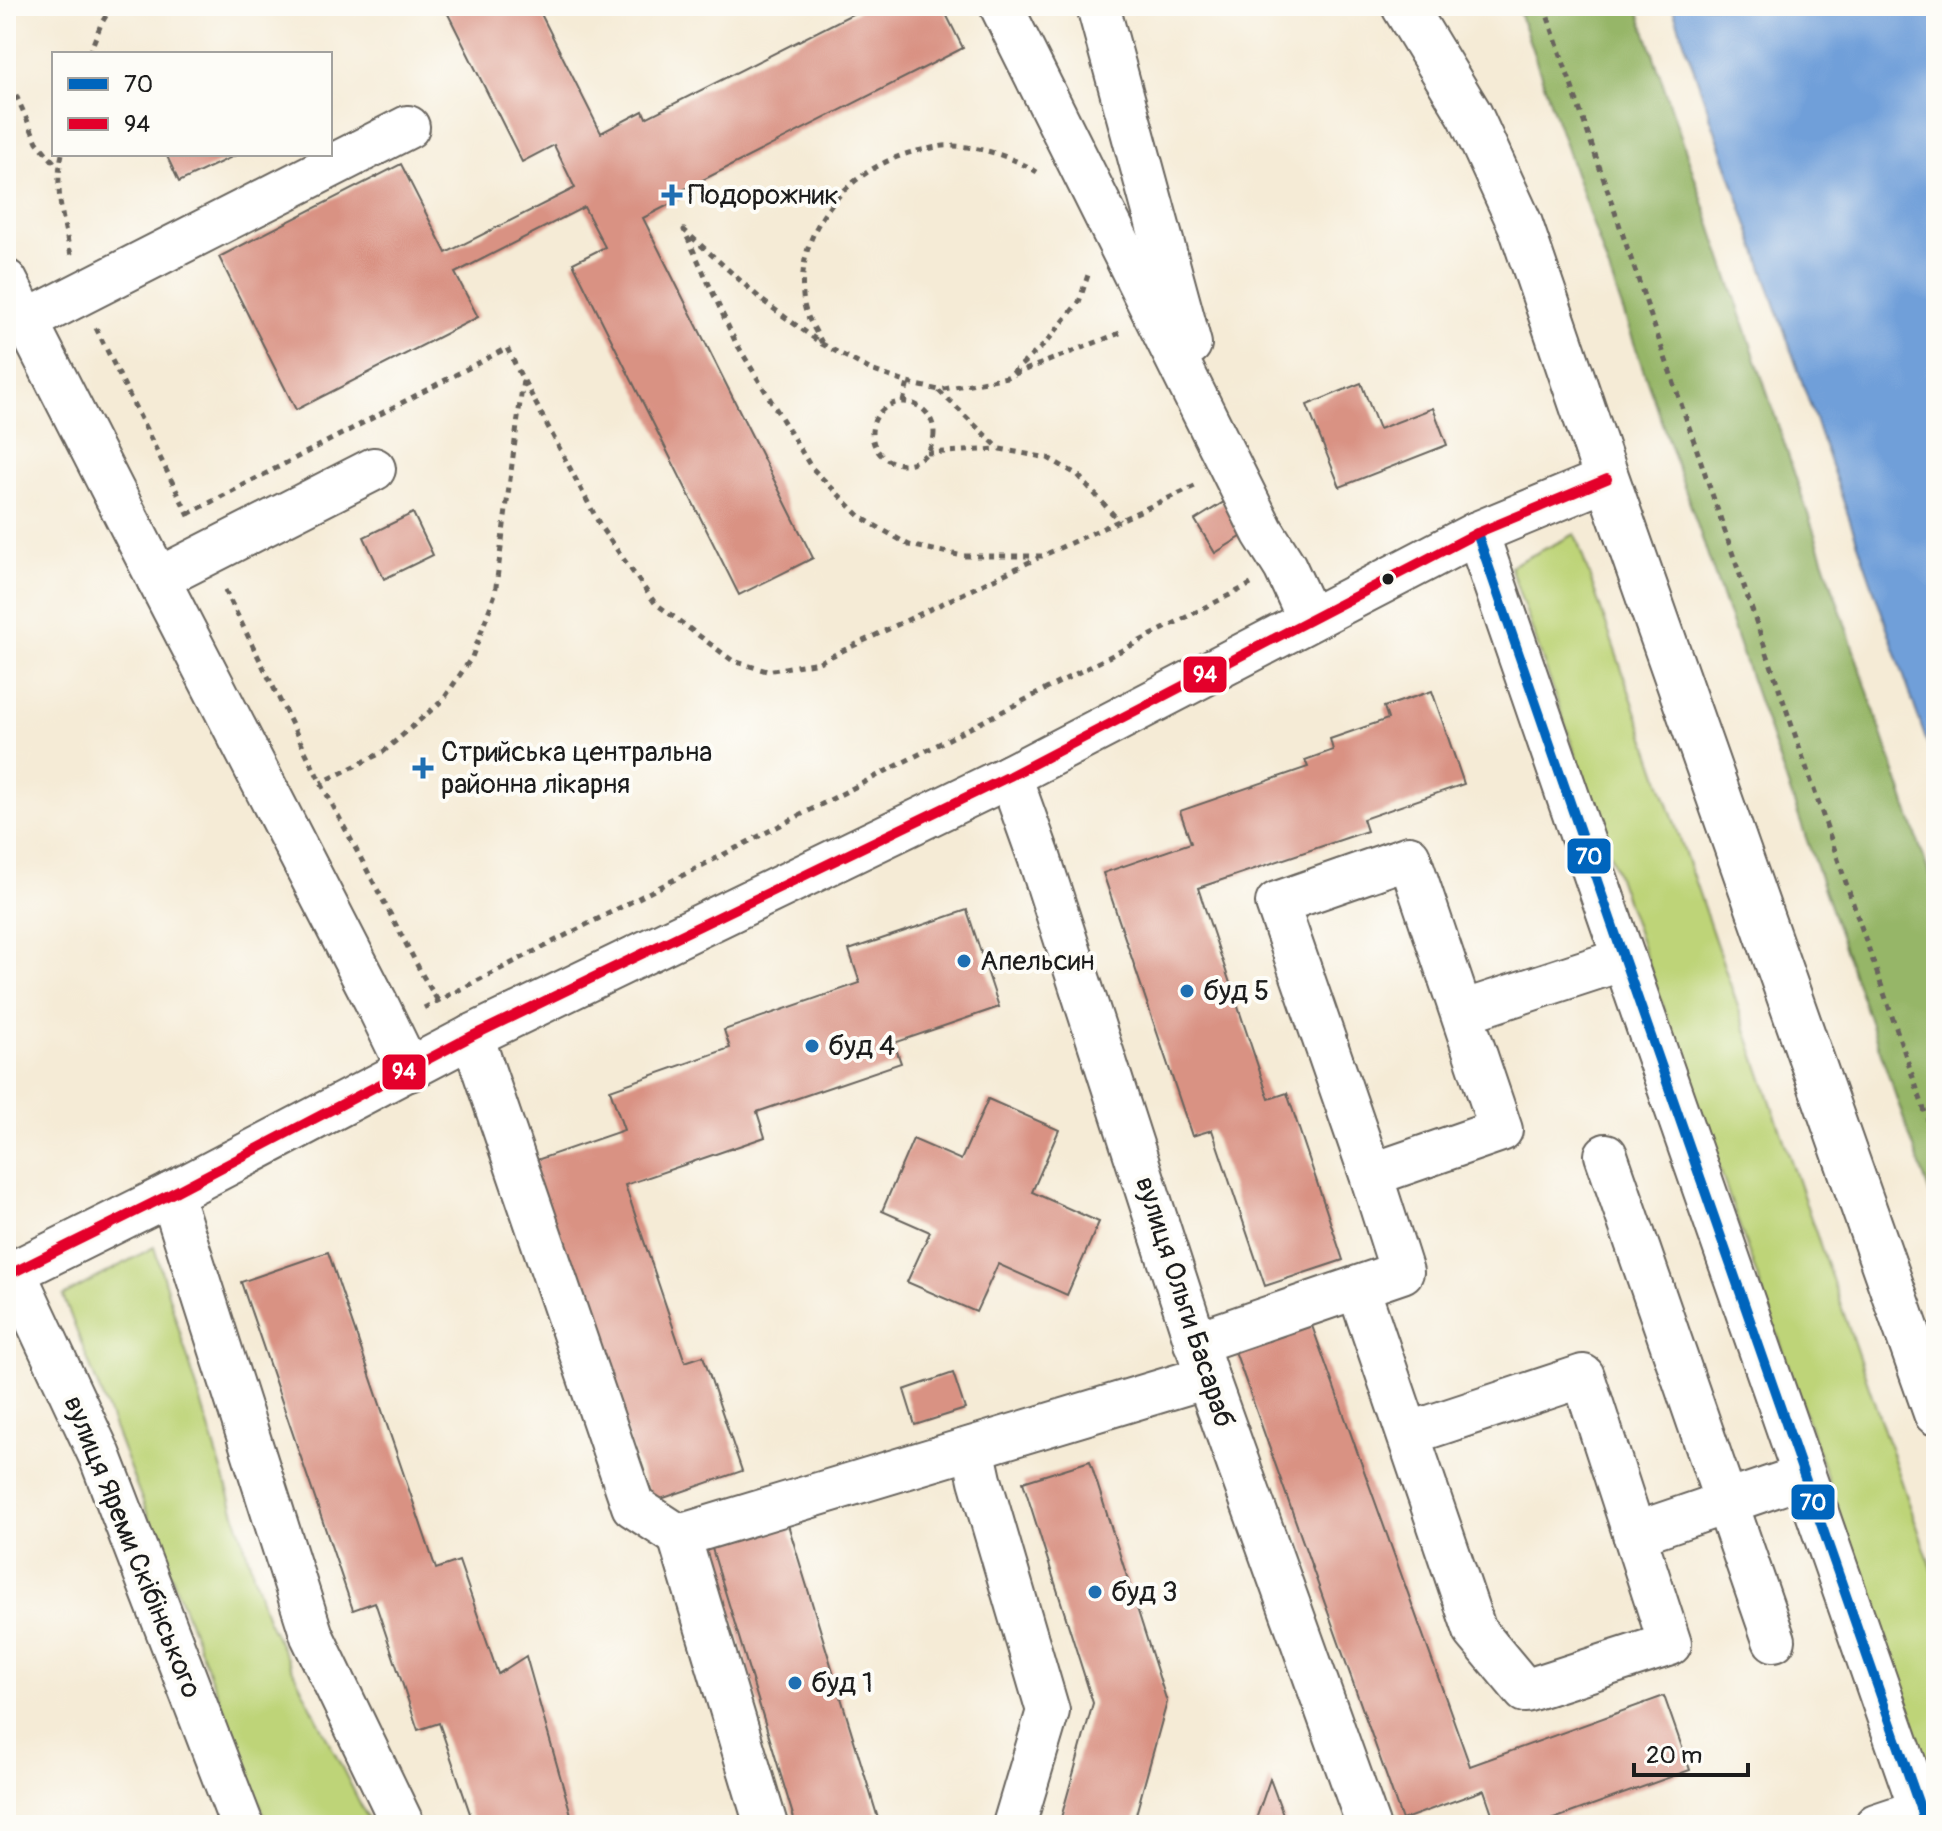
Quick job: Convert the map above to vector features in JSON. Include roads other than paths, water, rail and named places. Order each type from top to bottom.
[{"type":"highway","points":[[1404,6],[1470,115],[1520,224],[1936,1413]]},
{"type":"street","points":[[1001,6],[1309,619]]},
{"type":"street","points":[[1098,6],[1224,452]]},
{"type":"street","points":[[22,334],[408,127]]},
{"type":"street","points":[[6,281],[22,334],[158,579],[409,1070]]},
{"type":"street","points":[[158,579],[374,469]]},
{"type":"street","points":[[10,1274],[171,1194],[472,1036],[1010,776],[1477,533],[1607,479]]},
{"type":"street","points":[[1477,533],[1924,1817],[1876,1825]]},
{"type":"street","name":"вулиця Ольги Басараб","points":[[1010,776],[1201,1360],[1368,1825]]},
{"type":"street","points":[[679,1536],[973,1448],[1201,1360],[1358,1288],[1402,1272],[1277,903],[1409,857],[1501,1130],[1371,1175]]},
{"type":"street","points":[[1462,1012],[1624,959]]},
{"type":"street","points":[[472,1036],[633,1506],[679,1536],[766,1825]]},
{"type":"street","points":[[1606,1155],[1774,1640]]},
{"type":"street","points":[[171,1194],[312,1636],[403,1825]]},
{"type":"street","name":"вулиця Яреми Скібінського","points":[[10,1274],[100,1456],[242,1825]]},
{"type":"street","points":[[1358,1288],[1475,1631],[1525,1691],[1670,1644],[1583,1376],[1408,1434]]},
{"type":"street","points":[[973,1448],[1048,1711],[1014,1825]]},
{"type":"street","points":[[1634,1534],[1804,1476]]},
{"type":"water","points":[[1672,6],[1936,6],[1936,769]]},
{"type":"place","name":"Подорожник","points":[[672,195]]},
{"type":"place","name":"Стрийська центральна районна лікарня","points":[[423,768]]},
{"type":"place","name":"Апельсин","points":[[964,961]]},
{"type":"place","name":"буд 5","points":[[1187,991]]},
{"type":"place","name":"буд 4","points":[[812,1046]]},
{"type":"place","name":"буд 3","points":[[1095,1592]]},
{"type":"place","name":"буд 1","points":[[795,1683]]}]
